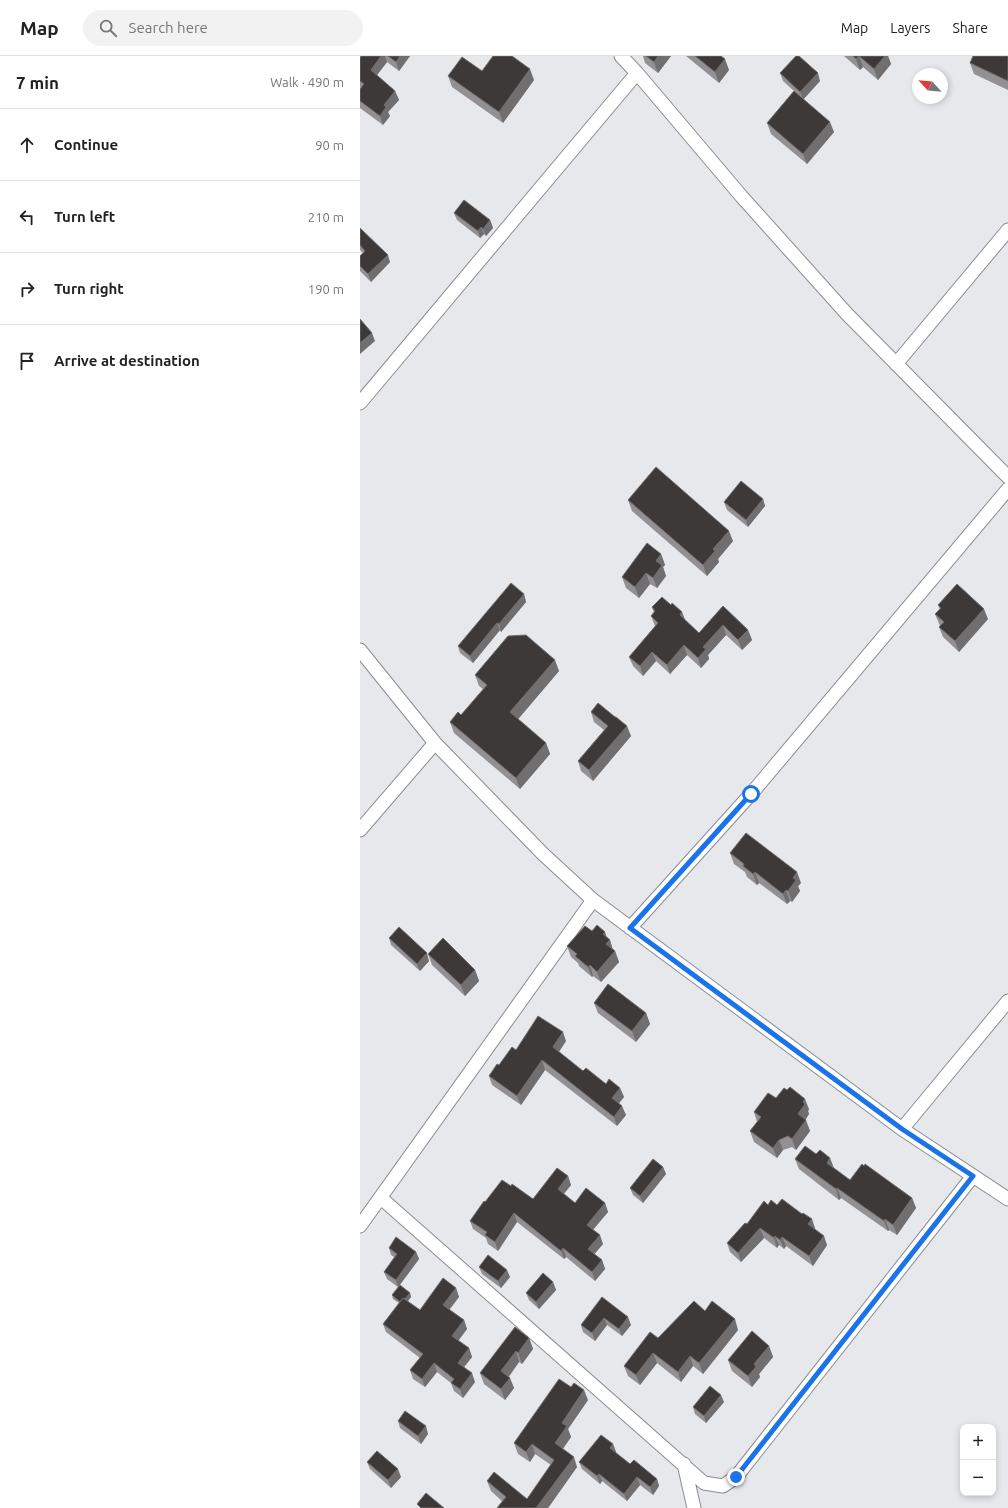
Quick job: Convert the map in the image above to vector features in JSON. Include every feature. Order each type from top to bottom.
[{"type":"street","points":[[620,56],[637,73],[748,203],[847,314],[1008,477]]},
{"type":"street","points":[[360,403],[637,73]]},
{"type":"street","points":[[896,364],[1008,230]]},
{"type":"street","points":[[630,928],[751,794],[1008,489]]},
{"type":"street","points":[[360,650],[435,743],[543,854],[593,900],[902,1129],[1008,1199]]},
{"type":"street","points":[[360,830],[435,743]]},
{"type":"street","points":[[360,1226],[593,900]]},
{"type":"street","points":[[902,1129],[1008,1001]]},
{"type":"street","points":[[381,1198],[704,1483],[723,1486],[736,1477],[973,1176]]},
{"type":"street","points":[[684,1464],[694,1508]]},
{"type":"building","points":[[361,56],[381,56],[371,70],[395,91],[384,105],[386,107],[380,116],[360,101],[360,89],[364,84],[360,81]]},
{"type":"building","points":[[388,56],[400,56],[396,62]]},
{"type":"building","points":[[493,56],[512,56],[530,69],[499,112],[448,76],[462,57],[482,71]]},
{"type":"building","points":[[646,56],[658,56],[654,62]]},
{"type":"building","points":[[695,56],[721,56],[725,59],[715,72]]},
{"type":"building","points":[[796,56],[799,56],[818,73],[800,92],[780,73]]},
{"type":"building","points":[[859,56],[885,56],[874,69]]},
{"type":"building","points":[[973,56],[1008,56],[1008,81],[970,63]]},
{"type":"building","points":[[794,91],[830,122],[803,154],[767,123]]},
{"type":"building","points":[[464,200],[490,220],[483,229],[481,227],[478,231],[454,213]]},
{"type":"building","points":[[360,228],[388,255],[368,274],[360,266],[360,256],[365,251],[360,245]]},
{"type":"building","points":[[360,319],[372,333],[360,343]]},
{"type":"building","points":[[656,467],[729,531],[713,549],[715,551],[703,565],[628,500]]},
{"type":"building","points":[[741,481],[763,499],[746,520],[724,502]]},
{"type":"building","points":[[647,543],[661,554],[656,561],[662,565],[653,578],[646,573],[635,587],[622,577]]},
{"type":"building","points":[[511,583],[524,594],[499,624],[497,623],[470,656],[458,646]]},
{"type":"building","points":[[957,584],[984,609],[955,641],[939,627],[944,622],[935,614],[941,608],[938,605]]},
{"type":"building","points":[[662,597],[682,612],[680,615],[699,633],[723,606],[748,630],[738,640],[723,625],[703,647],[706,649],[698,658],[684,645],[667,665],[652,652],[640,666],[629,657],[658,623],[651,616],[655,611],[652,607]]},
{"type":"building","points":[[526,635],[555,660],[510,712],[546,743],[516,778],[450,722],[458,712],[461,715],[487,685],[475,675],[508,636]]},
{"type":"building","points":[[598,703],[627,726],[589,770],[578,761],[608,726],[591,712]]},
{"type":"building","points":[[746,833],[797,872],[793,878],[796,880],[788,891],[786,890],[783,894],[755,872],[753,874],[743,866],[744,864],[730,853]]},
{"type":"building","points":[[597,925],[605,932],[603,934],[610,940],[606,944],[615,951],[597,972],[590,965],[588,967],[575,956],[577,954],[567,946],[585,926],[592,931]]},
{"type":"building","points":[[399,927],[427,953],[417,964],[389,938]]},
{"type":"building","points":[[443,938],[475,970],[461,985],[428,954]]},
{"type":"building","points":[[608,984],[646,1013],[632,1031],[594,1003]]},
{"type":"building","points":[[538,1016],[563,1032],[553,1047],[583,1071],[586,1068],[606,1084],[609,1079],[620,1088],[612,1098],[622,1106],[614,1117],[542,1060],[517,1096],[489,1076],[512,1047],[516,1050]]},
{"type":"building","points":[[790,1087],[805,1099],[803,1102],[805,1104],[798,1114],[806,1120],[792,1139],[788,1136],[779,1140],[773,1148],[750,1131],[761,1117],[754,1112],[768,1093],[776,1098],[784,1088],[787,1090]]},
{"type":"building","points":[[805,1146],[816,1154],[820,1150],[830,1158],[827,1163],[850,1180],[862,1164],[864,1166],[865,1164],[912,1198],[893,1225],[885,1219],[884,1221],[795,1159]]},
{"type":"building","points":[[653,1159],[663,1167],[640,1196],[630,1188]]},
{"type":"building","points":[[557,1168],[568,1176],[558,1189],[575,1203],[586,1188],[605,1203],[587,1225],[600,1235],[588,1249],[602,1260],[592,1272],[563,1248],[561,1251],[514,1213],[495,1242],[485,1235],[487,1232],[470,1221],[484,1201],[485,1202],[502,1180],[511,1186],[512,1184],[533,1199]]},
{"type":"building","points":[[782,1199],[802,1214],[803,1213],[812,1219],[808,1224],[824,1236],[809,1256],[782,1237],[780,1240],[775,1236],[774,1238],[760,1228],[738,1253],[727,1243],[745,1223],[747,1224],[764,1201],[768,1205],[771,1200],[777,1205]]},
{"type":"building","points":[[396,1237],[416,1252],[396,1280],[384,1272],[397,1254],[389,1248]]},
{"type":"building","points":[[488,1255],[507,1270],[498,1281],[479,1267]]},
{"type":"building","points":[[543,1273],[553,1282],[536,1302],[526,1293]]},
{"type":"building","points":[[443,1278],[456,1288],[443,1305],[464,1320],[452,1336],[469,1348],[458,1363],[472,1373],[460,1389],[451,1383],[454,1379],[434,1363],[422,1379],[410,1370],[423,1354],[383,1324],[403,1298],[420,1310]]},
{"type":"building","points":[[400,1285],[410,1293],[400,1302],[392,1295]]},
{"type":"building","points":[[602,1297],[628,1317],[619,1329],[604,1318],[592,1333],[581,1325]]},
{"type":"building","points":[[694,1301],[705,1311],[712,1301],[735,1319],[699,1363],[690,1356],[678,1372],[653,1353],[636,1375],[624,1366],[650,1332],[658,1338]]},
{"type":"building","points":[[515,1327],[529,1338],[518,1353],[516,1351],[501,1371],[510,1378],[501,1389],[480,1373]]},
{"type":"building","points":[[752,1331],[769,1346],[754,1364],[756,1367],[748,1376],[728,1360]]},
{"type":"building","points":[[559,1379],[571,1387],[574,1383],[584,1390],[562,1423],[567,1426],[555,1443],[574,1457],[536,1508],[497,1508],[506,1497],[487,1481],[494,1472],[527,1499],[554,1460],[532,1444],[526,1452],[514,1443]]},
{"type":"building","points":[[710,1386],[721,1395],[704,1416],[693,1407]]},
{"type":"building","points":[[405,1411],[426,1426],[418,1436],[398,1421]]},
{"type":"building","points":[[601,1435],[613,1444],[610,1448],[630,1464],[634,1460],[657,1479],[650,1487],[637,1477],[624,1494],[599,1474],[597,1476],[579,1462]]},
{"type":"building","points":[[377,1451],[398,1469],[388,1480],[367,1462]]},
{"type":"building","points":[[426,1493],[444,1508],[421,1508],[417,1504]]},
{"type":"route","points":[[736,1477],[973,1176],[902,1129],[630,928],[751,794]]}]
